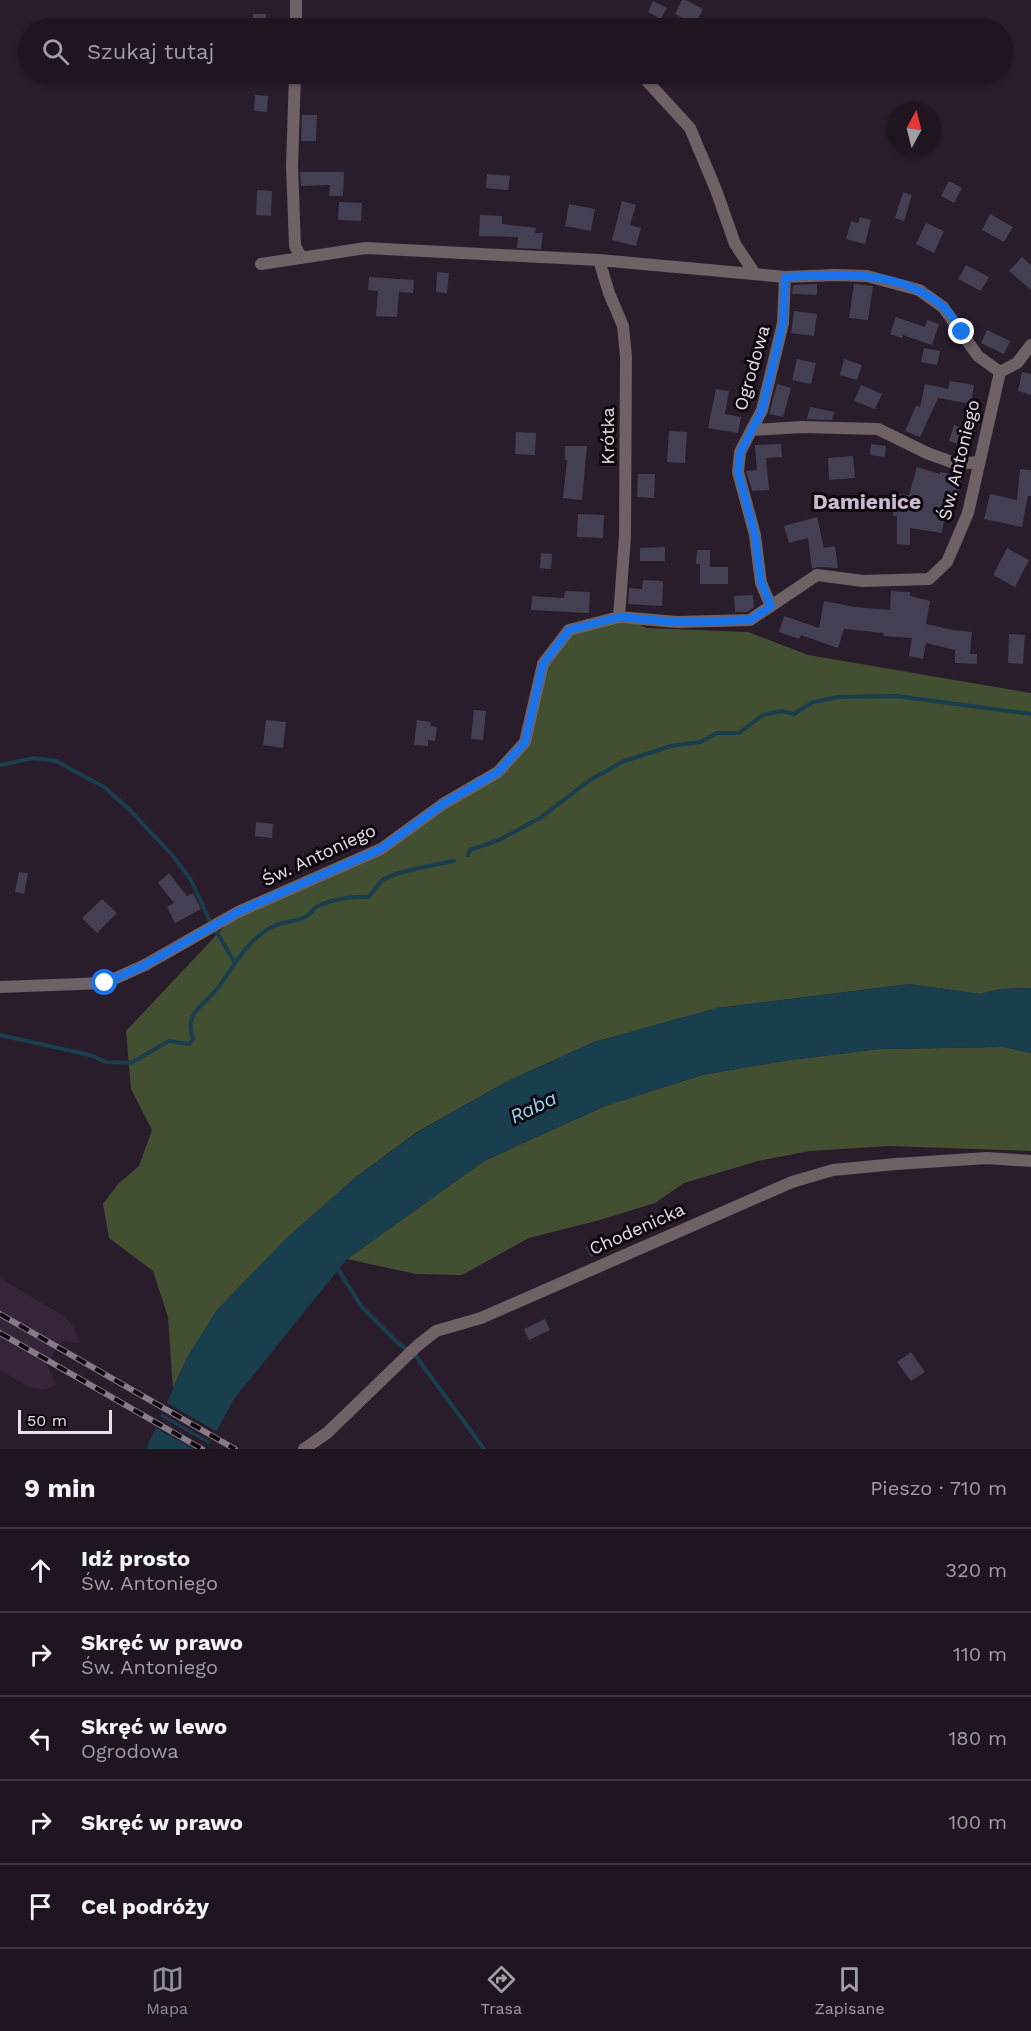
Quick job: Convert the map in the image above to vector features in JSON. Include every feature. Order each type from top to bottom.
[{"type":"street","points":[[296,0],[296,18]]},
{"type":"street","points":[[295,84],[292,166],[294,246],[302,258]]},
{"type":"street","points":[[650,84],[690,128],[716,189],[735,244],[755,274]]},
{"type":"street","points":[[261,264],[366,249],[599,260],[785,277],[835,274],[867,276],[919,290],[944,307],[978,356],[1000,372],[1017,363],[1031,345]]},
{"type":"street","name":"Krótka","points":[[599,260],[623,326],[626,357],[625,536],[619,617]]},
{"type":"street","name":"Ogrodowa","points":[[771,606],[761,582],[755,535],[738,472],[740,453],[762,410],[783,323],[785,277]]},
{"type":"street","name":"Św. Antoniego","points":[[0,987],[105,983],[145,965],[238,912],[381,849],[443,804],[498,772],[525,742],[543,664],[569,630],[619,617],[677,622],[750,620],[817,574],[862,580],[929,579],[947,562],[968,513],[1000,372]]},
{"type":"street","points":[[752,430],[801,427],[878,429],[927,453],[957,464],[979,462]]},
{"type":"street","name":"Chodenicka","points":[[304,1449],[327,1433],[417,1346],[436,1332],[481,1318],[792,1182],[833,1170],[897,1164],[987,1158],[1031,1161]]},
{"type":"shaded area","points":[[0,1278],[64,1316],[73,1326],[80,1343],[61,1341],[47,1365],[56,1385],[44,1390],[29,1387],[0,1370]]},
{"type":"green space","points":[[619,617],[647,628],[748,632],[808,655],[1031,693],[1031,988],[1001,989],[980,994],[910,984],[717,1008],[594,1042],[506,1082],[417,1132],[356,1177],[288,1237],[217,1310],[187,1358],[173,1388],[168,1317],[153,1271],[109,1238],[103,1204],[118,1184],[139,1166],[152,1130],[131,1089],[126,1031],[238,912],[381,849],[498,772],[525,742],[543,664],[569,630]]},
{"type":"green space","points":[[1004,1047],[1031,1053],[1031,1151],[889,1146],[810,1151],[758,1161],[684,1183],[655,1203],[529,1238],[462,1275],[416,1274],[347,1259],[484,1161],[605,1106],[702,1075],[783,1061],[879,1049]]},
{"type":"water","name":"Raba","points":[[910,984],[980,994],[1001,989],[1031,988],[1031,1053],[1004,1047],[879,1049],[783,1061],[702,1075],[605,1106],[484,1161],[347,1259],[234,1399],[207,1449],[146,1449],[187,1358],[217,1310],[288,1237],[356,1177],[418,1132],[506,1082],[594,1042],[717,1008]]},
{"type":"pier","points":[[164,1401],[219,1433],[213,1443],[159,1412]]},
{"type":"pier","points":[[158,1415],[212,1446],[210,1449],[193,1449],[153,1426]]},
{"type":"building","points":[[682,0],[703,9],[698,18],[682,18],[675,14]]},
{"type":"building","points":[[653,1],[667,8],[662,18],[648,12]]},
{"type":"building","points":[[253,14],[266,14],[266,18],[253,18]]},
{"type":"building","points":[[255,95],[268,96],[267,112],[254,111]]},
{"type":"building","points":[[302,115],[317,115],[316,141],[301,141]]},
{"type":"building","points":[[300,172],[344,172],[343,196],[329,196],[330,185],[301,186]]},
{"type":"building","points":[[487,174],[510,176],[508,190],[486,188]]},
{"type":"building","points":[[949,181],[962,188],[954,203],[941,196]]},
{"type":"building","points":[[257,190],[272,191],[271,216],[256,215]]},
{"type":"building","points":[[903,192],[912,195],[904,221],[895,218]]},
{"type":"building","points":[[622,201],[636,205],[630,225],[641,228],[636,246],[612,240]]},
{"type":"building","points":[[339,202],[362,203],[361,221],[338,220]]},
{"type":"building","points":[[569,204],[595,209],[591,231],[565,226]]},
{"type":"building","points":[[990,214],[1013,227],[1004,242],[982,230]]},
{"type":"building","points":[[480,215],[502,216],[502,224],[536,228],[535,233],[543,233],[541,249],[517,248],[518,237],[479,236]]},
{"type":"building","points":[[860,217],[871,220],[865,244],[846,239],[851,221],[858,223]]},
{"type":"building","points":[[926,223],[944,231],[934,253],[916,244]]},
{"type":"building","points":[[1022,257],[1031,265],[1031,290],[1009,271]]},
{"type":"building","points":[[966,265],[989,277],[981,291],[958,279]]},
{"type":"building","points":[[437,272],[449,273],[447,293],[436,292]]},
{"type":"building","points":[[369,277],[414,280],[413,293],[399,292],[397,317],[376,316],[378,291],[368,290]]},
{"type":"building","points":[[817,284],[817,295],[792,294],[793,285]]},
{"type":"building","points":[[854,284],[873,286],[868,320],[849,318]]},
{"type":"building","points":[[794,311],[817,314],[814,336],[791,333]]},
{"type":"building","points":[[896,317],[925,327],[927,320],[939,324],[932,345],[903,335],[902,338],[890,334]]},
{"type":"building","points":[[987,330],[1010,341],[1004,354],[981,343]]},
{"type":"building","points":[[924,348],[940,351],[937,365],[921,362]]},
{"type":"building","points":[[797,359],[816,363],[811,384],[792,380]]},
{"type":"building","points":[[844,359],[862,365],[857,380],[840,375]]},
{"type":"building","points":[[1022,372],[1031,374],[1031,395],[1018,391]]},
{"type":"building","points":[[950,381],[974,385],[971,404],[938,398],[920,437],[905,431],[916,406],[920,407],[925,384],[948,389]]},
{"type":"building","points":[[777,384],[791,388],[783,417],[769,414]]},
{"type":"building","points":[[861,385],[882,394],[875,409],[854,401]]},
{"type":"building","points":[[716,389],[729,391],[725,414],[741,417],[738,433],[708,428]]},
{"type":"building","points":[[810,407],[834,412],[832,420],[807,419]]},
{"type":"building","points":[[954,425],[973,432],[968,448],[949,441]]},
{"type":"building","points":[[669,431],[687,432],[685,463],[667,462]]},
{"type":"building","points":[[516,432],[536,433],[535,455],[515,454]]},
{"type":"building","points":[[781,444],[782,457],[766,458],[769,490],[752,491],[746,471],[757,470],[755,445]]},
{"type":"building","points":[[871,444],[886,446],[885,457],[870,455]]},
{"type":"building","points":[[565,446],[587,446],[582,500],[563,498],[567,460],[565,460]]},
{"type":"building","points":[[853,456],[855,478],[829,480],[828,458]]},
{"type":"building","points":[[917,467],[940,474],[940,472],[962,476],[958,497],[948,495],[942,533],[910,528],[910,545],[897,544],[897,516],[893,516],[894,494],[909,495]]},
{"type":"building","points":[[1020,469],[1031,470],[1031,496],[1028,496],[1022,527],[984,519],[990,494],[1017,500]]},
{"type":"building","points":[[638,474],[655,474],[654,498],[637,497]]},
{"type":"building","points":[[578,514],[604,515],[603,538],[577,537]]},
{"type":"building","points":[[817,517],[824,548],[835,546],[838,568],[812,569],[808,538],[789,543],[784,526]]},
{"type":"building","points":[[665,547],[665,561],[640,561],[640,548]]},
{"type":"building","points":[[1007,548],[1029,560],[1015,587],[993,575]]},
{"type":"building","points":[[697,550],[710,550],[710,567],[728,567],[728,584],[700,584],[700,564],[696,564]]},
{"type":"building","points":[[541,553],[552,554],[551,569],[540,568]]},
{"type":"building","points":[[643,580],[663,581],[662,606],[628,604],[629,588],[642,589]]},
{"type":"building","points":[[565,591],[590,592],[589,613],[531,610],[532,596],[564,598]]},
{"type":"building","points":[[891,591],[910,592],[910,596],[930,601],[926,624],[972,632],[970,654],[977,654],[977,664],[955,663],[955,650],[926,643],[923,659],[909,656],[912,638],[883,636],[884,633],[844,629],[838,648],[801,635],[799,639],[779,632],[784,616],[819,628],[824,601],[890,610]]},
{"type":"building","points":[[753,595],[754,607],[747,612],[735,612],[734,596]]},
{"type":"building","points":[[1009,634],[1025,635],[1023,664],[1008,663]]},
{"type":"building","points":[[474,710],[486,711],[483,740],[471,739]]},
{"type":"building","points":[[266,720],[286,722],[283,748],[263,745]]},
{"type":"building","points":[[417,720],[431,722],[430,726],[437,727],[435,741],[428,740],[428,746],[414,745]]},
{"type":"building","points":[[256,822],[273,824],[272,838],[255,836]]},
{"type":"building","points":[[19,872],[28,873],[24,894],[15,892]]},
{"type":"building","points":[[169,873],[187,896],[193,893],[201,909],[175,923],[167,907],[174,903],[158,883]]},
{"type":"building","points":[[102,899],[117,913],[97,933],[82,918]]},
{"type":"building","points":[[607,1237],[612,1248],[591,1257],[586,1247]]},
{"type":"building","points":[[545,1319],[550,1330],[529,1340],[524,1329]]},
{"type":"building","points":[[911,1352],[925,1372],[911,1381],[897,1362]]},
{"type":"waterway","points":[[468,855],[470,850],[499,840],[540,818],[590,780],[624,761],[671,746],[700,742],[717,733],[739,733],[763,715],[781,711],[794,714],[813,702],[839,697],[896,696],[1031,714]]},
{"type":"waterway","points":[[0,765],[34,758],[56,761],[104,787],[129,809],[173,856],[191,880],[210,921]]},
{"type":"waterway","points":[[0,1035],[90,1055],[106,1062],[131,1063],[169,1041],[189,1044],[193,1039],[191,1022],[196,1011],[216,990],[242,954],[264,932],[278,924],[309,915],[315,908],[326,903],[348,898],[368,897],[384,879],[399,873],[454,861]]},
{"type":"waterway","points":[[216,931],[235,963]]},
{"type":"waterway","points":[[336,1266],[361,1306],[399,1344],[407,1349]]},
{"type":"waterway","points":[[415,1355],[484,1449]]},
{"type":"railway","points":[[0,1314],[235,1449]]},
{"type":"railway","points":[[0,1333],[202,1449]]},
{"type":"district","name":"Damienice","points":[[867,502]]},
{"type":"route","points":[[105,983],[145,965],[238,912],[381,849],[443,804],[498,772],[525,742],[543,664],[569,630],[619,617],[677,622],[750,620],[771,606],[761,582],[755,535],[738,472],[740,453],[762,410],[783,323],[785,277],[835,274],[867,276],[919,290],[944,307],[962,332]]}]
